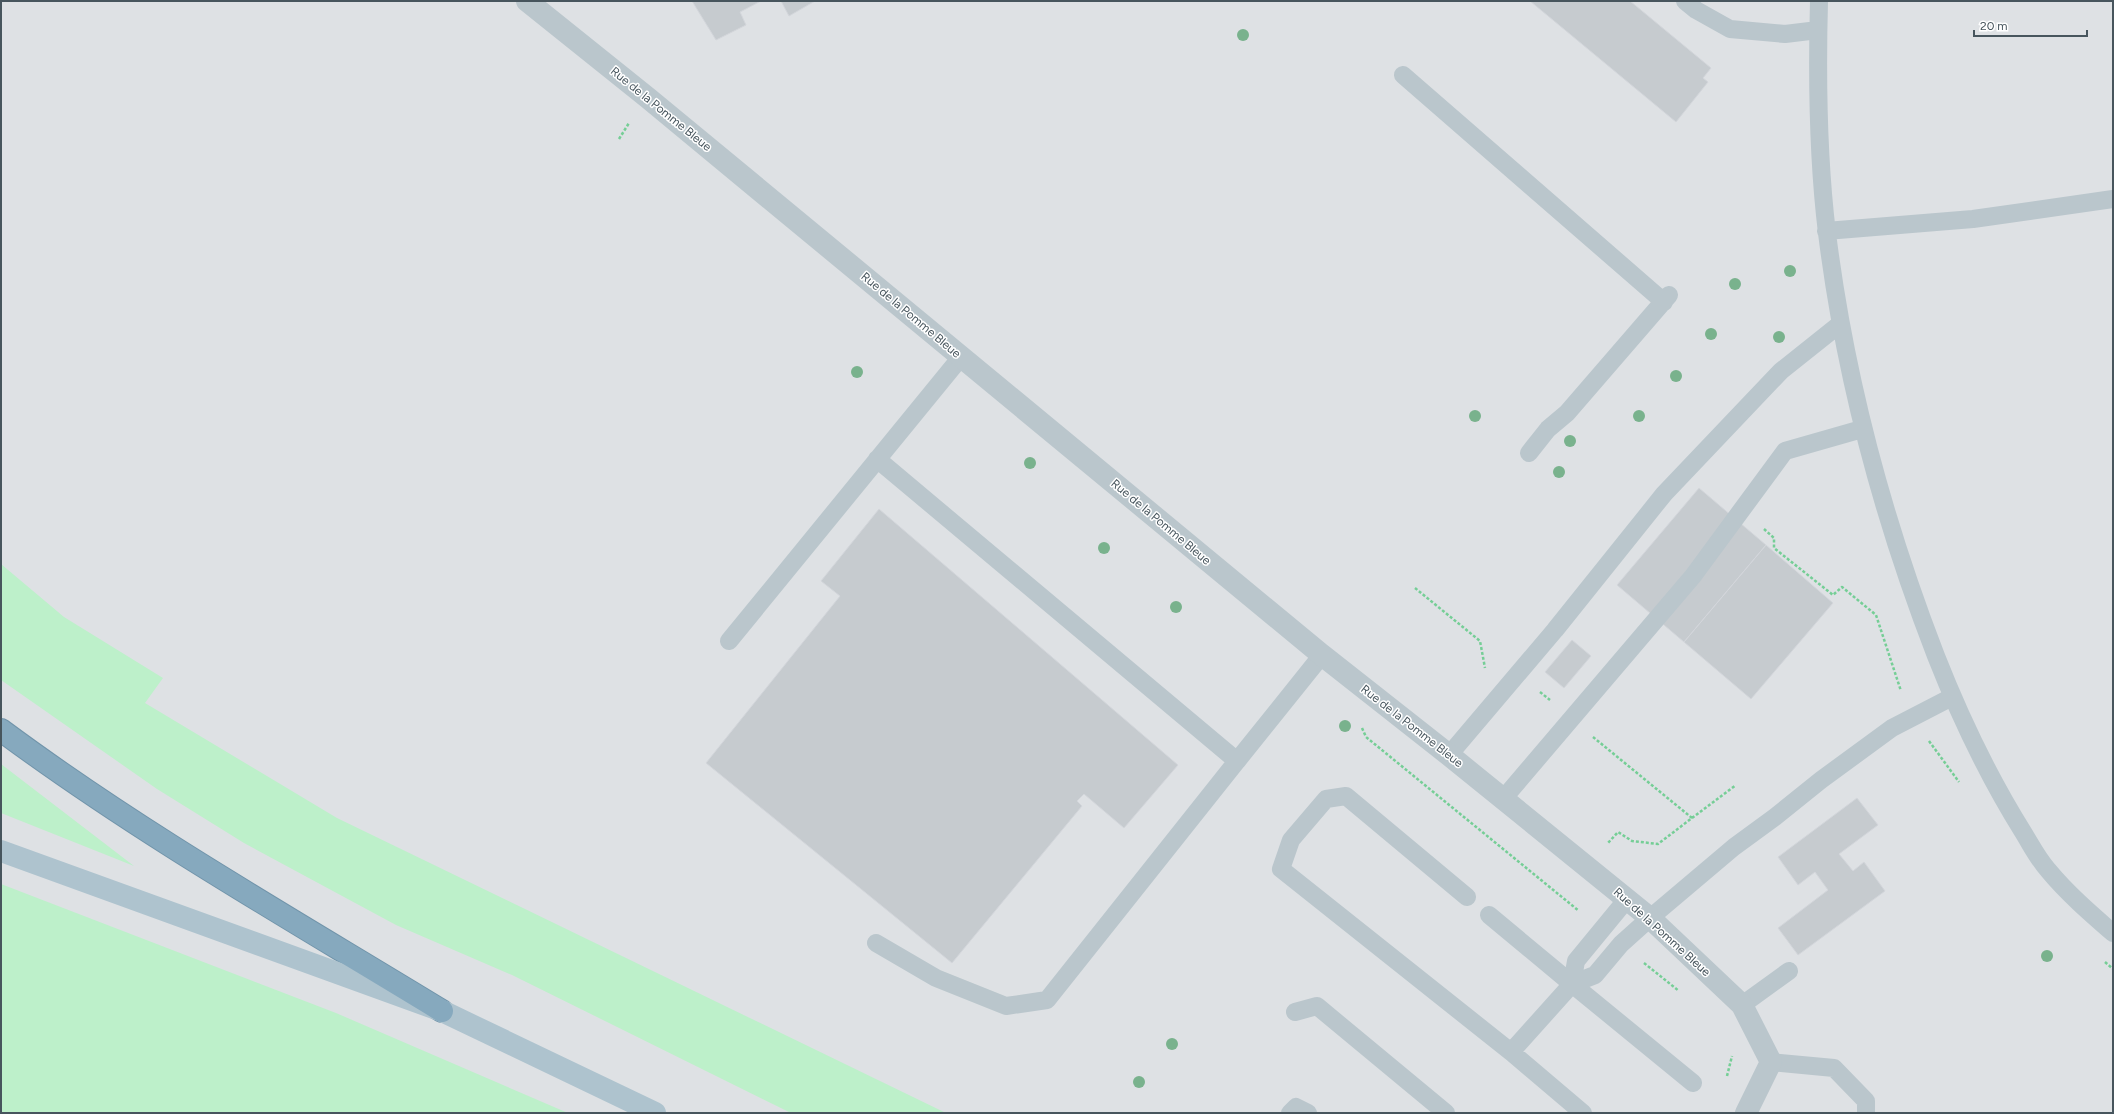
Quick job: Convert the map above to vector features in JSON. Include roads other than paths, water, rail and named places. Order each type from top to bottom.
[{"type":"highway","points":[[1,730],[55,770],[121,815],[442,1011]]},
{"type":"main road","points":[[1,851],[442,1011],[655,1113]]},
{"type":"street","name":"Rue de la Pomme Bleue","points":[[527,1],[1322,655],[1449,755],[1650,918],[1742,1005],[1771,1062]]},
{"type":"street","points":[[1751,1104],[1771,1062]]},
{"type":"lane","points":[[1685,1],[1696,10],[1730,29],[1785,34],[1818,30]]},
{"type":"lane","points":[[1819,1],[1818,30],[1822,175],[1826,231],[1840,324],[1862,429],[1885,513],[1952,697],[2007,808],[2046,868],[2066,891],[2113,933]]},
{"type":"lane","points":[[1403,75],[1666,298],[1567,413],[1548,429],[1529,453]]},
{"type":"lane","points":[[1826,231],[1973,219],[2113,199]]},
{"type":"lane","points":[[1449,755],[1555,630],[1664,494],[1781,371],[1840,324]]},
{"type":"lane","points":[[729,641],[961,357]]},
{"type":"lane","points":[[1503,800],[1693,576],[1785,451],[1862,429]]},
{"type":"lane","points":[[877,459],[1237,761]]},
{"type":"lane","points":[[876,943],[936,978],[1006,1006],[1047,1000],[1322,655]]},
{"type":"lane","points":[[1511,1052],[1572,984],[1595,975],[1621,944],[1734,847],[1892,728],[1952,697]]},
{"type":"lane","points":[[1467,897],[1346,796],[1326,799],[1291,840],[1281,869],[1511,1052],[1584,1113]]},
{"type":"lane","points":[[1572,984],[1576,961],[1627,899]]},
{"type":"lane","points":[[1489,915],[1693,1083]]},
{"type":"lane","points":[[1742,1005],[1789,971]]},
{"type":"lane","points":[[1295,1012],[1317,1006],[1446,1113]]},
{"type":"lane","points":[[1771,1062],[1834,1068],[1866,1101],[1866,1113]]},
{"type":"lane","points":[[1290,1113],[1296,1107],[1308,1113]]}]
